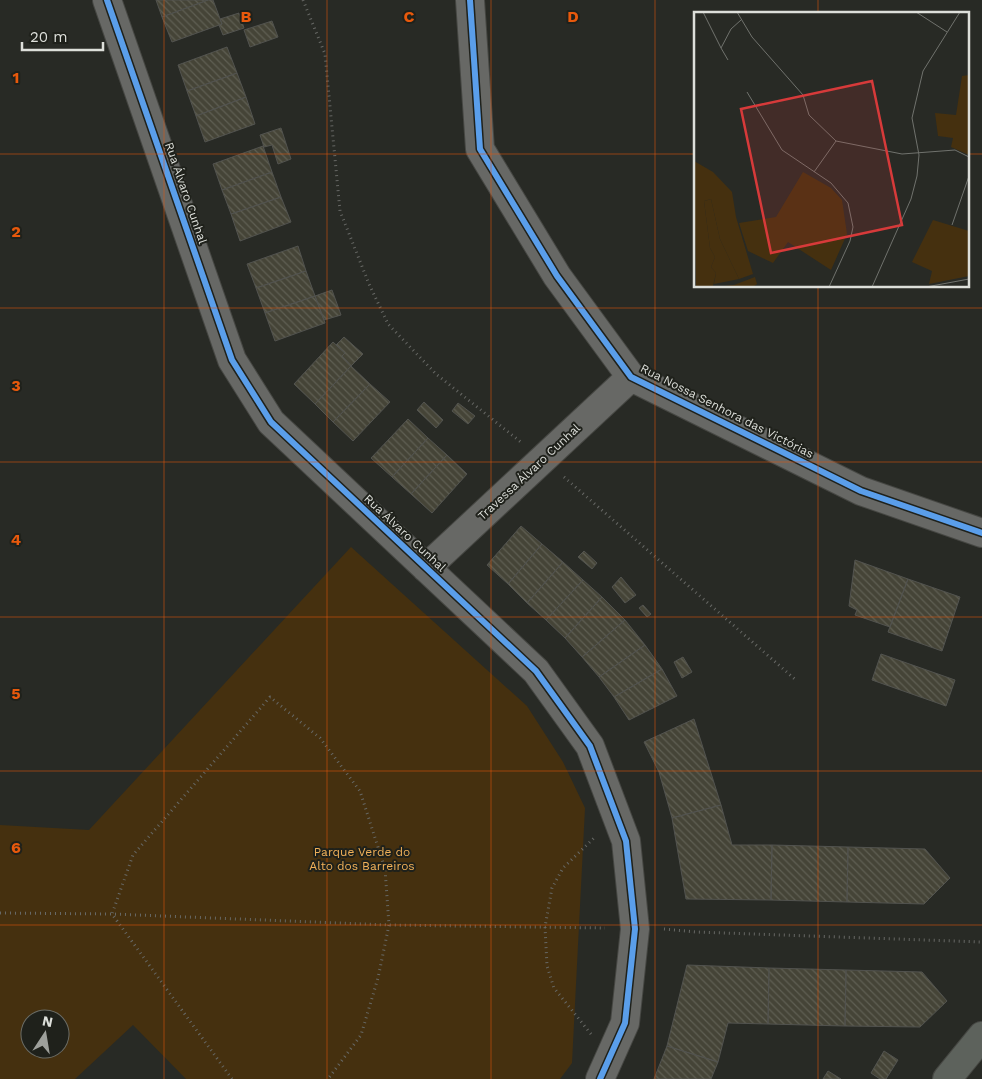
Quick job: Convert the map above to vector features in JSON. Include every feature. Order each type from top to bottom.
[{"type":"street","name":"Rua Álvaro Cunhal","points":[[107,0],[232,360],[271,422],[536,671],[590,746],[626,841],[635,929],[625,1023],[600,1079]]},
{"type":"street","name":"Rua Nossa Senhora das Victórias","points":[[470,0],[480,149],[557,276],[631,376],[861,491],[982,533]]},
{"type":"street","name":"Travessa Álvaro Cunhal","points":[[426,568],[631,376]]},
{"type":"street","points":[[948,1079],[982,1036]]},
{"type":"path","points":[[303,0],[324,54],[340,211],[369,284],[388,324],[436,374],[543,459],[797,681]]},
{"type":"path","points":[[112,914],[133,855],[270,697],[320,738],[360,791],[385,869],[389,924],[378,978],[361,1035],[328,1079]]},
{"type":"path","points":[[586,1028],[554,988],[546,966],[545,928],[552,888],[563,868],[594,838],[618,820]]},
{"type":"path","points":[[0,914],[112,914],[389,924],[605,928]]},
{"type":"path","points":[[112,914],[232,1079]]},
{"type":"path","points":[[664,929],[696,932],[982,942]]},
{"type":"green space","name":"Parque Verde do Alto dos Barreiros","points":[[351,547],[527,706],[563,762],[585,808],[572,1063],[560,1079],[186,1079],[133,1025],[75,1079],[0,1079],[0,825],[89,830]]},
{"type":"building","points":[[156,0],[208,0],[162,17]]},
{"type":"building","points":[[208,0],[213,0],[222,24],[172,42],[162,17]]},
{"type":"building","points":[[239,13],[244,28],[223,35],[219,25],[222,24],[220,19]]},
{"type":"building","points":[[272,21],[278,37],[250,47],[244,30]]},
{"type":"building","points":[[227,47],[237,73],[187,91],[178,65]]},
{"type":"building","points":[[237,73],[246,97],[196,116],[187,91]]},
{"type":"building","points":[[246,97],[255,124],[205,142],[196,116]]},
{"type":"building","points":[[281,128],[291,159],[278,164],[272,145],[264,147],[260,135]]},
{"type":"building","points":[[263,146],[272,172],[222,190],[213,164]]},
{"type":"building","points":[[272,172],[281,197],[231,214],[222,190]]},
{"type":"building","points":[[281,197],[291,222],[240,241],[231,214]]},
{"type":"building","points":[[298,246],[306,271],[256,288],[247,264]]},
{"type":"building","points":[[306,271],[315,296],[265,313],[256,288]]},
{"type":"building","points":[[332,290],[341,315],[324,320],[315,296]]},
{"type":"building","points":[[315,296],[325,323],[275,341],[265,313]]},
{"type":"building","points":[[344,337],[363,354],[351,366],[342,356],[345,353],[336,345]]},
{"type":"building","points":[[333,342],[345,353],[342,356],[351,366],[315,404],[294,384]]},
{"type":"building","points":[[351,366],[370,384],[333,422],[315,404]]},
{"type":"building","points":[[370,384],[390,402],[353,441],[333,422]]},
{"type":"building","points":[[424,402],[443,420],[436,428],[417,410]]},
{"type":"building","points":[[458,403],[475,416],[468,424],[452,411]]},
{"type":"building","points":[[408,419],[428,438],[392,477],[371,458]]},
{"type":"building","points":[[428,438],[447,455],[411,494],[392,477]]},
{"type":"building","points":[[447,455],[467,474],[432,513],[411,494]]},
{"type":"building","points":[[521,526],[542,544],[508,584],[487,565]]},
{"type":"building","points":[[542,544],[563,562],[527,603],[508,584]]},
{"type":"building","points":[[584,551],[597,563],[592,569],[578,557]]},
{"type":"building","points":[[855,560],[908,579],[890,627],[855,615],[857,610],[849,606]]},
{"type":"building","points":[[563,562],[583,580],[546,620],[527,603]]},
{"type":"building","points":[[621,577],[636,595],[625,603],[612,587]]},
{"type":"building","points":[[908,579],[960,597],[942,651],[888,632]]},
{"type":"building","points":[[583,580],[602,597],[565,638],[546,620]]},
{"type":"building","points":[[602,597],[625,620],[582,657],[565,638]]},
{"type":"building","points":[[643,605],[651,614],[647,617],[639,608]]},
{"type":"building","points":[[625,620],[645,645],[599,677],[582,657]]},
{"type":"building","points":[[645,645],[662,669],[614,697],[599,677]]},
{"type":"building","points":[[881,654],[955,680],[946,706],[872,680]]},
{"type":"building","points":[[683,657],[692,672],[682,678],[674,662]]},
{"type":"building","points":[[662,669],[677,696],[629,720],[614,697]]},
{"type":"building","points":[[694,719],[721,805],[672,818],[659,772],[644,742]]},
{"type":"building","points":[[721,805],[732,845],[772,845],[771,900],[686,899],[672,818]]},
{"type":"building","points":[[772,845],[848,847],[847,902],[771,900]]},
{"type":"building","points":[[848,847],[925,849],[950,878],[924,904],[847,902]]},
{"type":"building","points":[[687,965],[769,968],[768,1024],[728,1023],[718,1062],[667,1046]]},
{"type":"building","points":[[769,968],[846,970],[845,1026],[768,1024]]},
{"type":"building","points":[[846,970],[922,972],[947,1001],[920,1027],[845,1026]]},
{"type":"building","points":[[667,1046],[718,1062],[711,1079],[654,1079]]},
{"type":"building","points":[[884,1051],[898,1060],[886,1079],[880,1079],[871,1073]]},
{"type":"building","points":[[828,1071],[841,1079],[823,1079]]},
{"type":"cycle path","points":[[107,0],[232,360],[271,422],[536,671],[590,746],[626,841],[635,929],[625,1023],[600,1079]]},
{"type":"cycle path","points":[[470,0],[480,149],[557,276],[631,377],[861,491],[982,533]]}]
